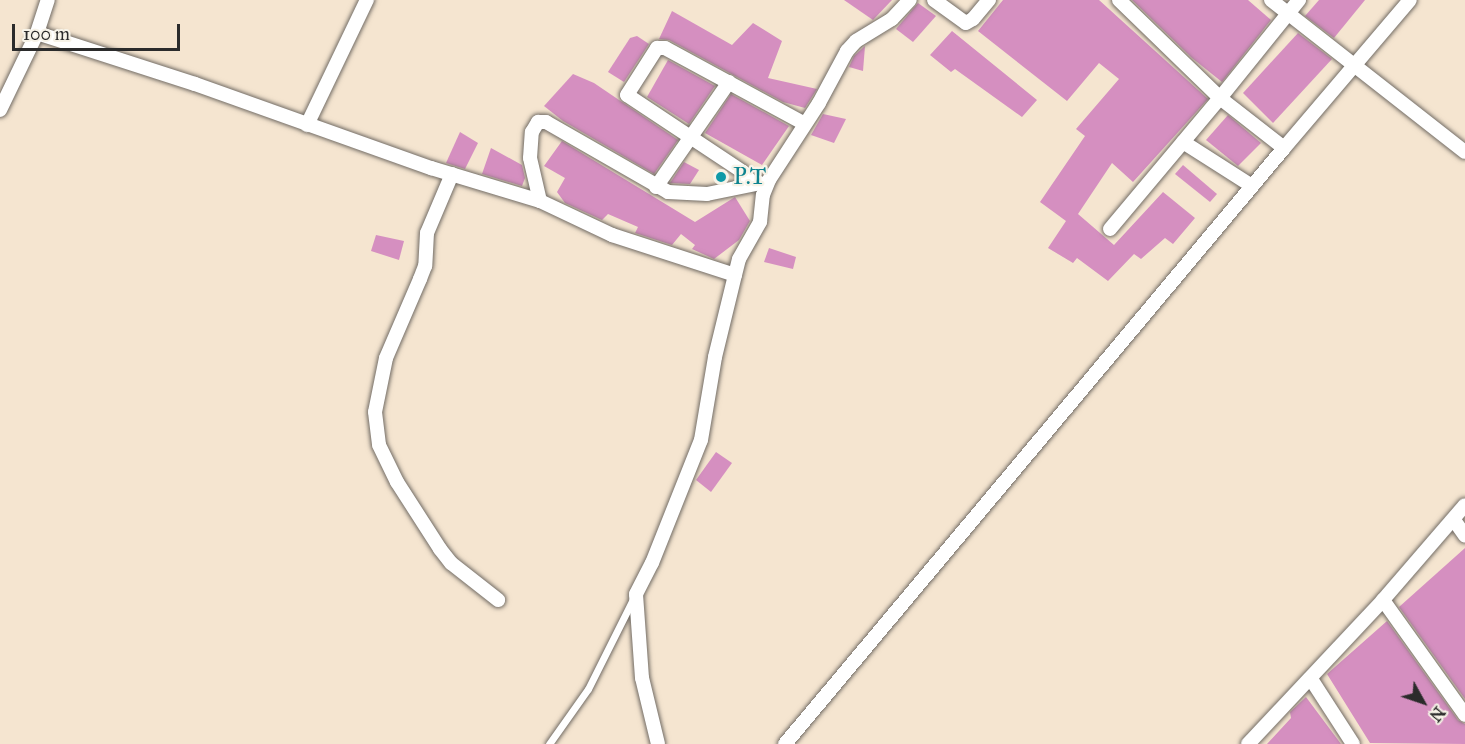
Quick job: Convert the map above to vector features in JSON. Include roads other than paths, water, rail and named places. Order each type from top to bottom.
[{"type":"street","points":[[0,110],[37,33],[48,0]]},
{"type":"street","points":[[307,125],[367,0]]},
{"type":"street","points":[[658,744],[642,678],[636,594],[652,563],[701,440],[715,357],[739,259],[760,222],[763,195],[769,180],[819,103],[851,45],[892,19],[910,0]]},
{"type":"street","points":[[934,0],[966,22],[973,19],[990,0]]},
{"type":"street","points":[[1119,0],[1220,98],[1284,148]]},
{"type":"street","points":[[1271,0],[1465,152]]},
{"type":"street","points":[[1110,229],[1299,0]]},
{"type":"street","points":[[785,744],[1408,1]]},
{"type":"street","points":[[37,33],[195,84],[452,174],[540,201],[612,235],[735,275]]},
{"type":"street","points":[[753,184],[743,172],[627,95],[657,48],[665,48],[804,123]]},
{"type":"street","points":[[656,187],[729,82]]},
{"type":"street","points":[[540,201],[530,158],[532,132],[538,122],[557,129],[668,192],[686,195],[707,194],[769,180]]},
{"type":"street","points":[[1184,142],[1252,186]]},
{"type":"street","points":[[452,174],[427,233],[425,266],[386,358],[375,412],[379,445],[397,482],[440,549],[451,563],[498,600]]},
{"type":"street","points":[[1248,744],[1383,600],[1465,505]]},
{"type":"street","points":[[1454,520],[1465,536]]},
{"type":"street","points":[[1383,600],[1465,715]]},
{"type":"street","points":[[1311,679],[1353,744]]},
{"type":"lane","points":[[549,744],[588,689],[636,594]]},
{"type":"place","name":"P.T","points":[[721,177]]}]
